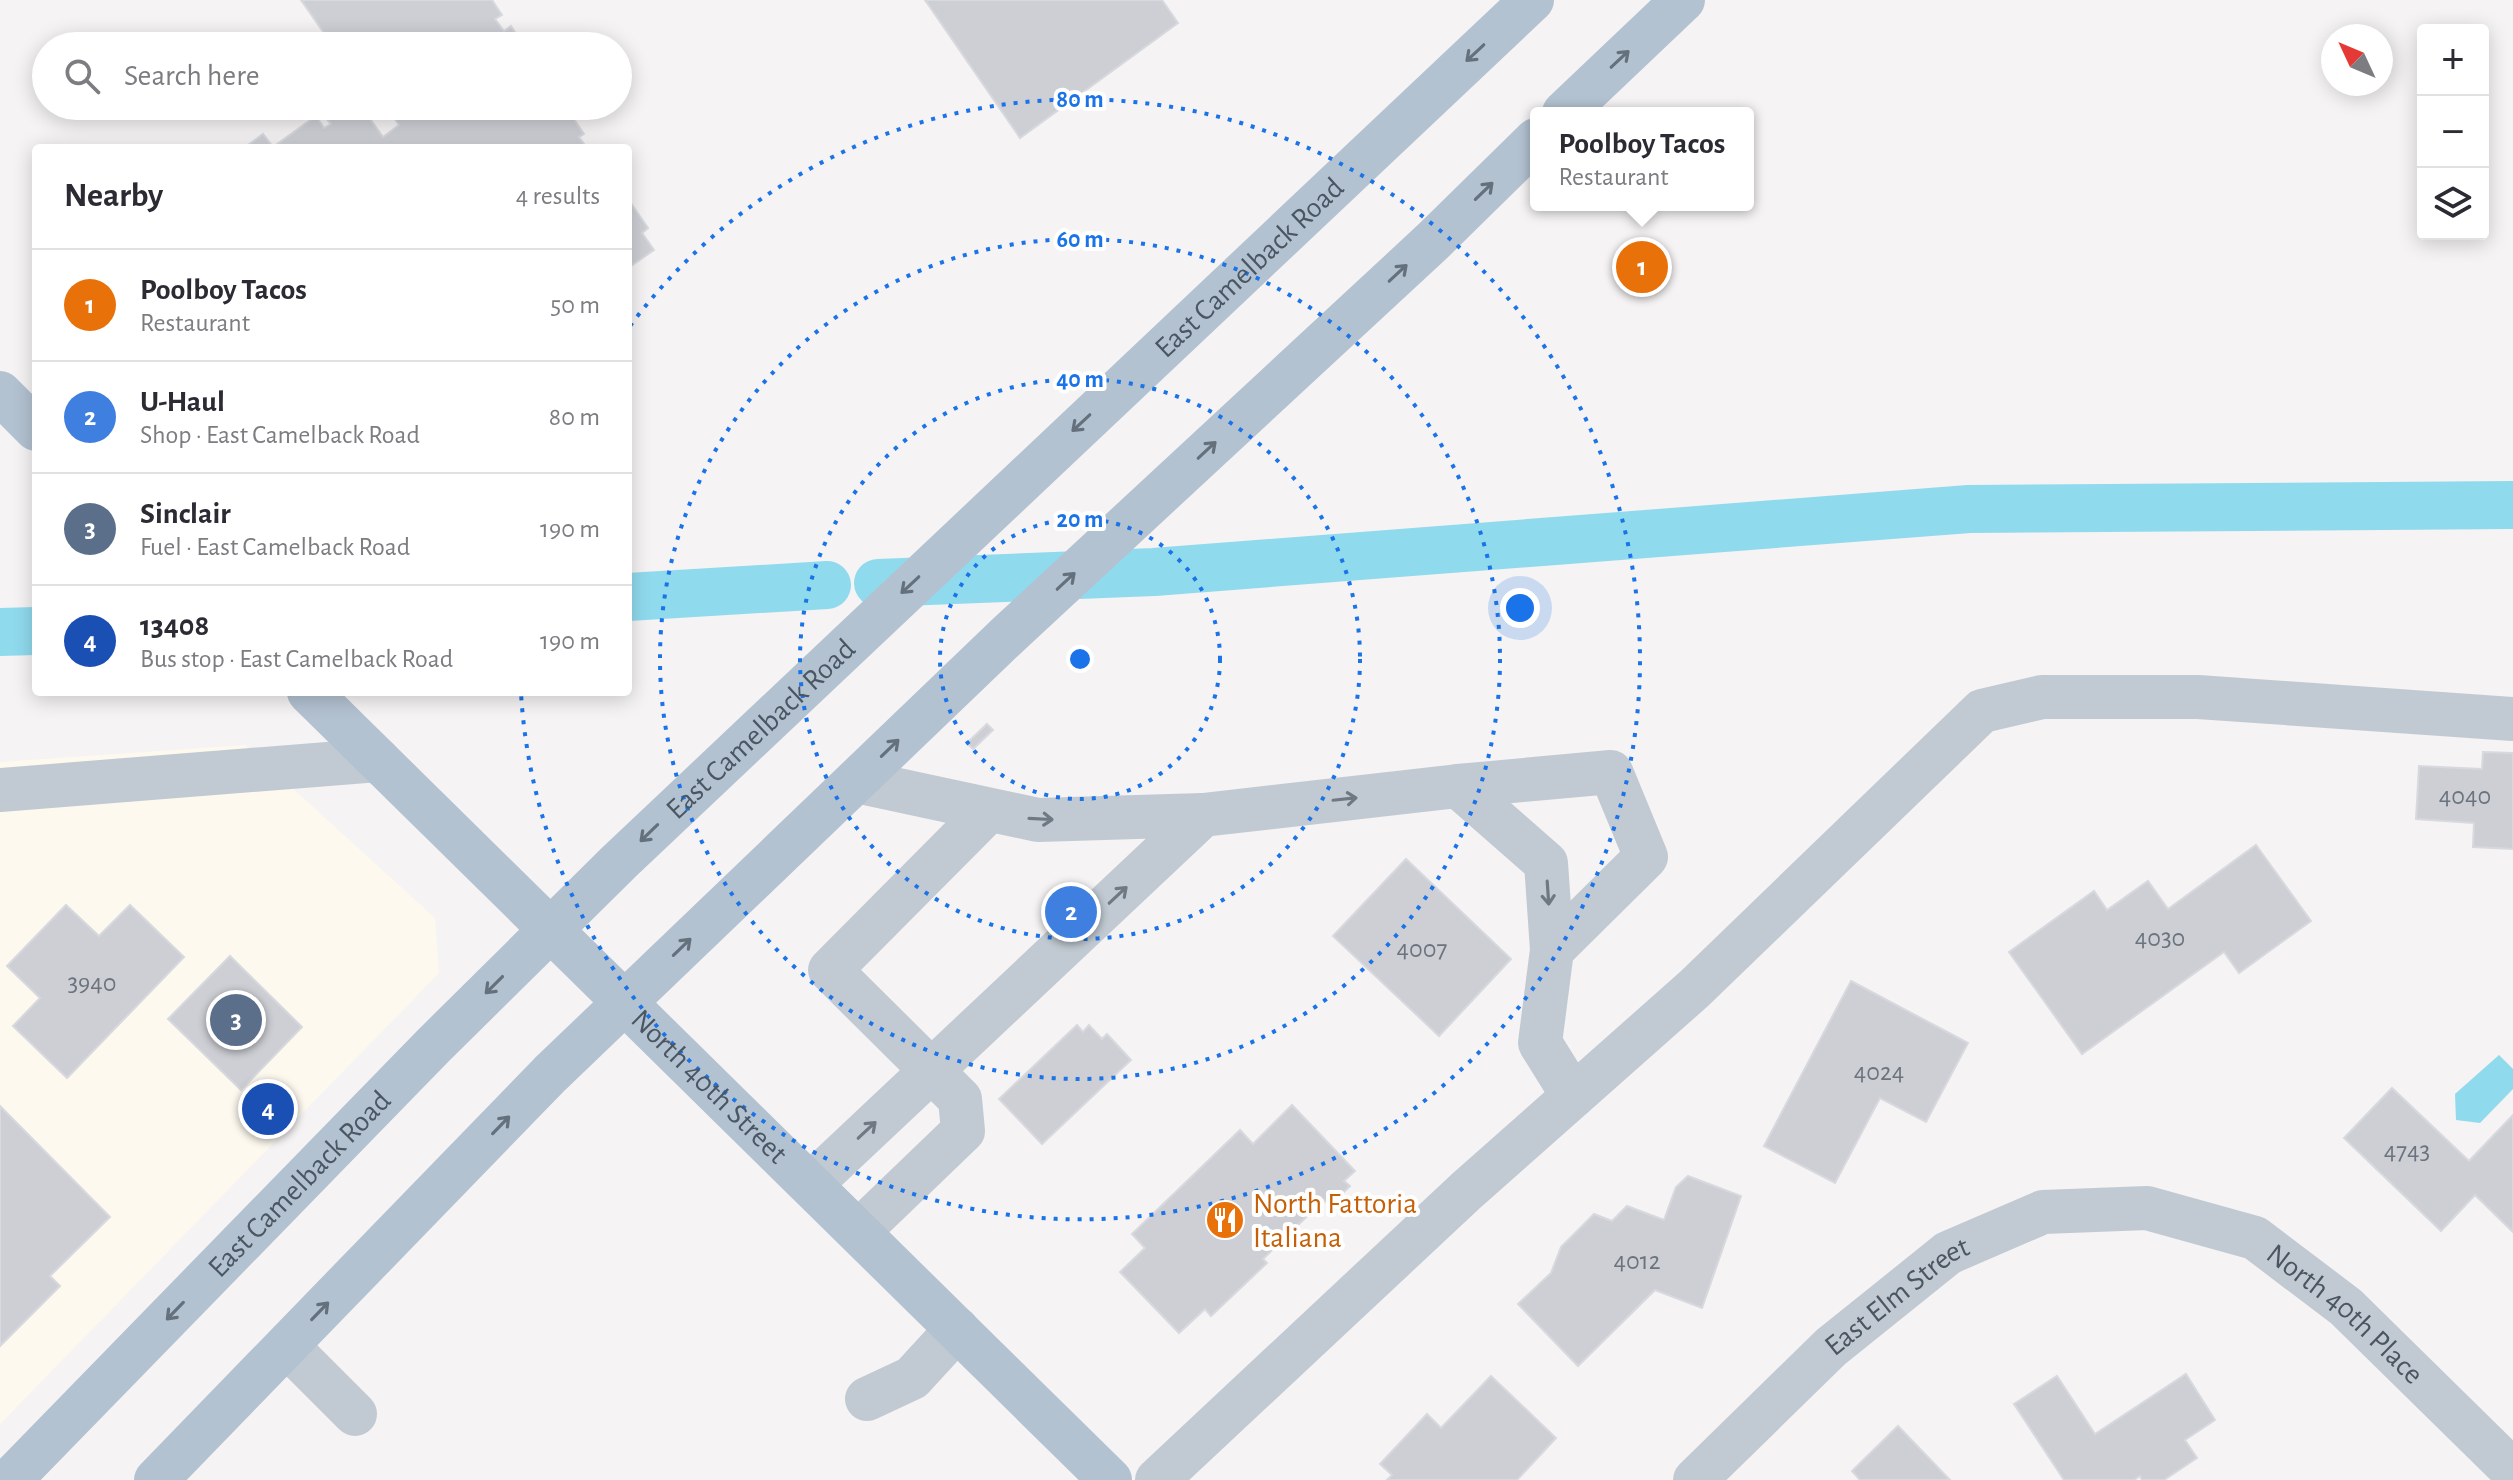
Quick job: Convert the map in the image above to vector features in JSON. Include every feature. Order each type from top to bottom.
[{"type":"main road","name":"East Camelback Road","points":[[10,1480],[550,930],[966,531],[1532,0]]},
{"type":"main road","points":[[1570,107],[1683,0]]},
{"type":"main road","points":[[156,1480],[550,1074],[625,1001],[1009,634],[1433,241],[1530,146]]},
{"type":"main road","points":[[0,393],[32,425]]},
{"type":"main road","name":"North 40th Street","points":[[313,696],[1110,1480]]},
{"type":"street","points":[[1157,1480],[1466,1191],[1694,989],[1982,711],[2042,697],[2198,697],[2513,719]]},
{"type":"street","points":[[0,790],[378,760]]},
{"type":"street","points":[[856,781],[1038,820],[1203,815],[1611,772],[1646,857],[1552,950]]},
{"type":"street","points":[[1458,786],[1546,863],[1552,950],[1540,1043],[1573,1096]]},
{"type":"street","points":[[859,1231],[963,1131],[960,1099],[830,970],[989,810]]},
{"type":"street","points":[[811,1184],[1203,815]]},
{"type":"street","name":"North 40th Place","points":[[2147,1208],[2255,1238],[2346,1307],[2513,1471]]},
{"type":"street","name":"East Elm Street","points":[[1695,1480],[1831,1347],[1948,1253],[2043,1212],[2147,1208]]},
{"type":"street","points":[[867,1399],[912,1378],[957,1329]]},
{"type":"street","points":[[287,1346],[355,1414]]},
{"type":"shaded area","points":[[245,745],[435,918],[439,973],[0,1424],[0,762]]},
{"type":"water","points":[[2499,1055],[2513,1069],[2513,1089],[2480,1123],[2456,1120],[2455,1094]]},
{"type":"building","points":[[301,0],[492,0],[502,15],[495,19],[504,31],[511,26],[515,32],[323,32]]},
{"type":"building","points":[[925,0],[1162,0],[1178,23],[1020,138]]},
{"type":"building","points":[[310,120],[319,120],[324,128],[331,124],[328,120],[371,120],[383,137],[399,125],[396,120],[574,120],[584,134],[579,137],[584,144],[277,144]]},
{"type":"building","points":[[263,134],[271,144],[249,144]]},
{"type":"building","points":[[632,205],[648,228],[642,233],[654,250],[632,265]]},
{"type":"building","points":[[987,724],[993,730],[973,749],[967,743]]},
{"type":"building","points":[[2483,752],[2513,753],[2513,849],[2473,847],[2474,823],[2416,819],[2419,766],[2482,769]]},
{"type":"building","points":[[2256,845],[2311,921],[2239,973],[2224,952],[2082,1054],[2009,952],[2094,891],[2107,910],[2148,881],[2168,909]]},
{"type":"building","points":[[1406,859],[1511,959],[1439,1036],[1333,936]]},
{"type":"building","points":[[66,905],[99,936],[130,905],[184,957],[67,1078],[13,1026],[40,998],[7,966]]},
{"type":"building","points":[[230,956],[302,1027],[241,1090],[168,1019]]},
{"type":"building","points":[[1851,981],[1968,1043],[1926,1122],[1880,1098],[1835,1183],[1764,1146]]},
{"type":"building","points":[[1077,1025],[1083,1032],[1089,1025],[1102,1039],[1107,1034],[1131,1060],[1042,1144],[999,1099]]},
{"type":"building","points":[[2392,1088],[2469,1161],[2513,1115],[2513,1232],[2475,1195],[2441,1231],[2344,1138]]},
{"type":"building","points":[[275,1094],[284,1102],[270,1118],[256,1115]]},
{"type":"building","name":"North Fattoria Italiana","points":[[1292,1105],[1355,1171],[1344,1181],[1350,1186],[1330,1206],[1324,1200],[1263,1259],[1267,1263],[1211,1316],[1205,1309],[1179,1333],[1120,1272],[1145,1248],[1132,1234],[1240,1130],[1253,1144]]},
{"type":"building","points":[[0,1106],[110,1217],[50,1276],[60,1286],[0,1346]]},
{"type":"building","points":[[1688,1176],[1741,1196],[1702,1308],[1655,1290],[1578,1366],[1518,1304],[1551,1273],[1561,1247],[1594,1214],[1612,1221],[1627,1206],[1664,1220],[1676,1187]]},
{"type":"building","points":[[2186,1374],[2215,1420],[2185,1440],[2197,1458],[2164,1480],[2142,1480],[2140,1476],[2134,1480],[2064,1480],[2014,1404],[2057,1376],[2095,1434]]},
{"type":"building","points":[[1491,1376],[1556,1438],[1517,1480],[1387,1480],[1392,1475],[1380,1464],[1427,1414],[1441,1428]]},
{"type":"building","points":[[1898,1426],[1950,1480],[1860,1480],[1852,1471]]},
{"type":"waterway","points":[[878,583],[1154,572],[1969,509],[2513,505]]},
{"type":"waterway","points":[[632,597],[827,585]]},
{"type":"waterway","points":[[0,632],[32,631]]},
{"type":"place","name":"Poolboy Tacos","points":[[1642,267]]},
{"type":"place","name":"U-Haul","points":[[1071,912]]},
{"type":"place","name":"Sinclair","points":[[236,1020]]},
{"type":"place","name":"13408","points":[[268,1109]]},
{"type":"place","name":"North Fattoria Italiana","points":[[1225,1220]]}]
